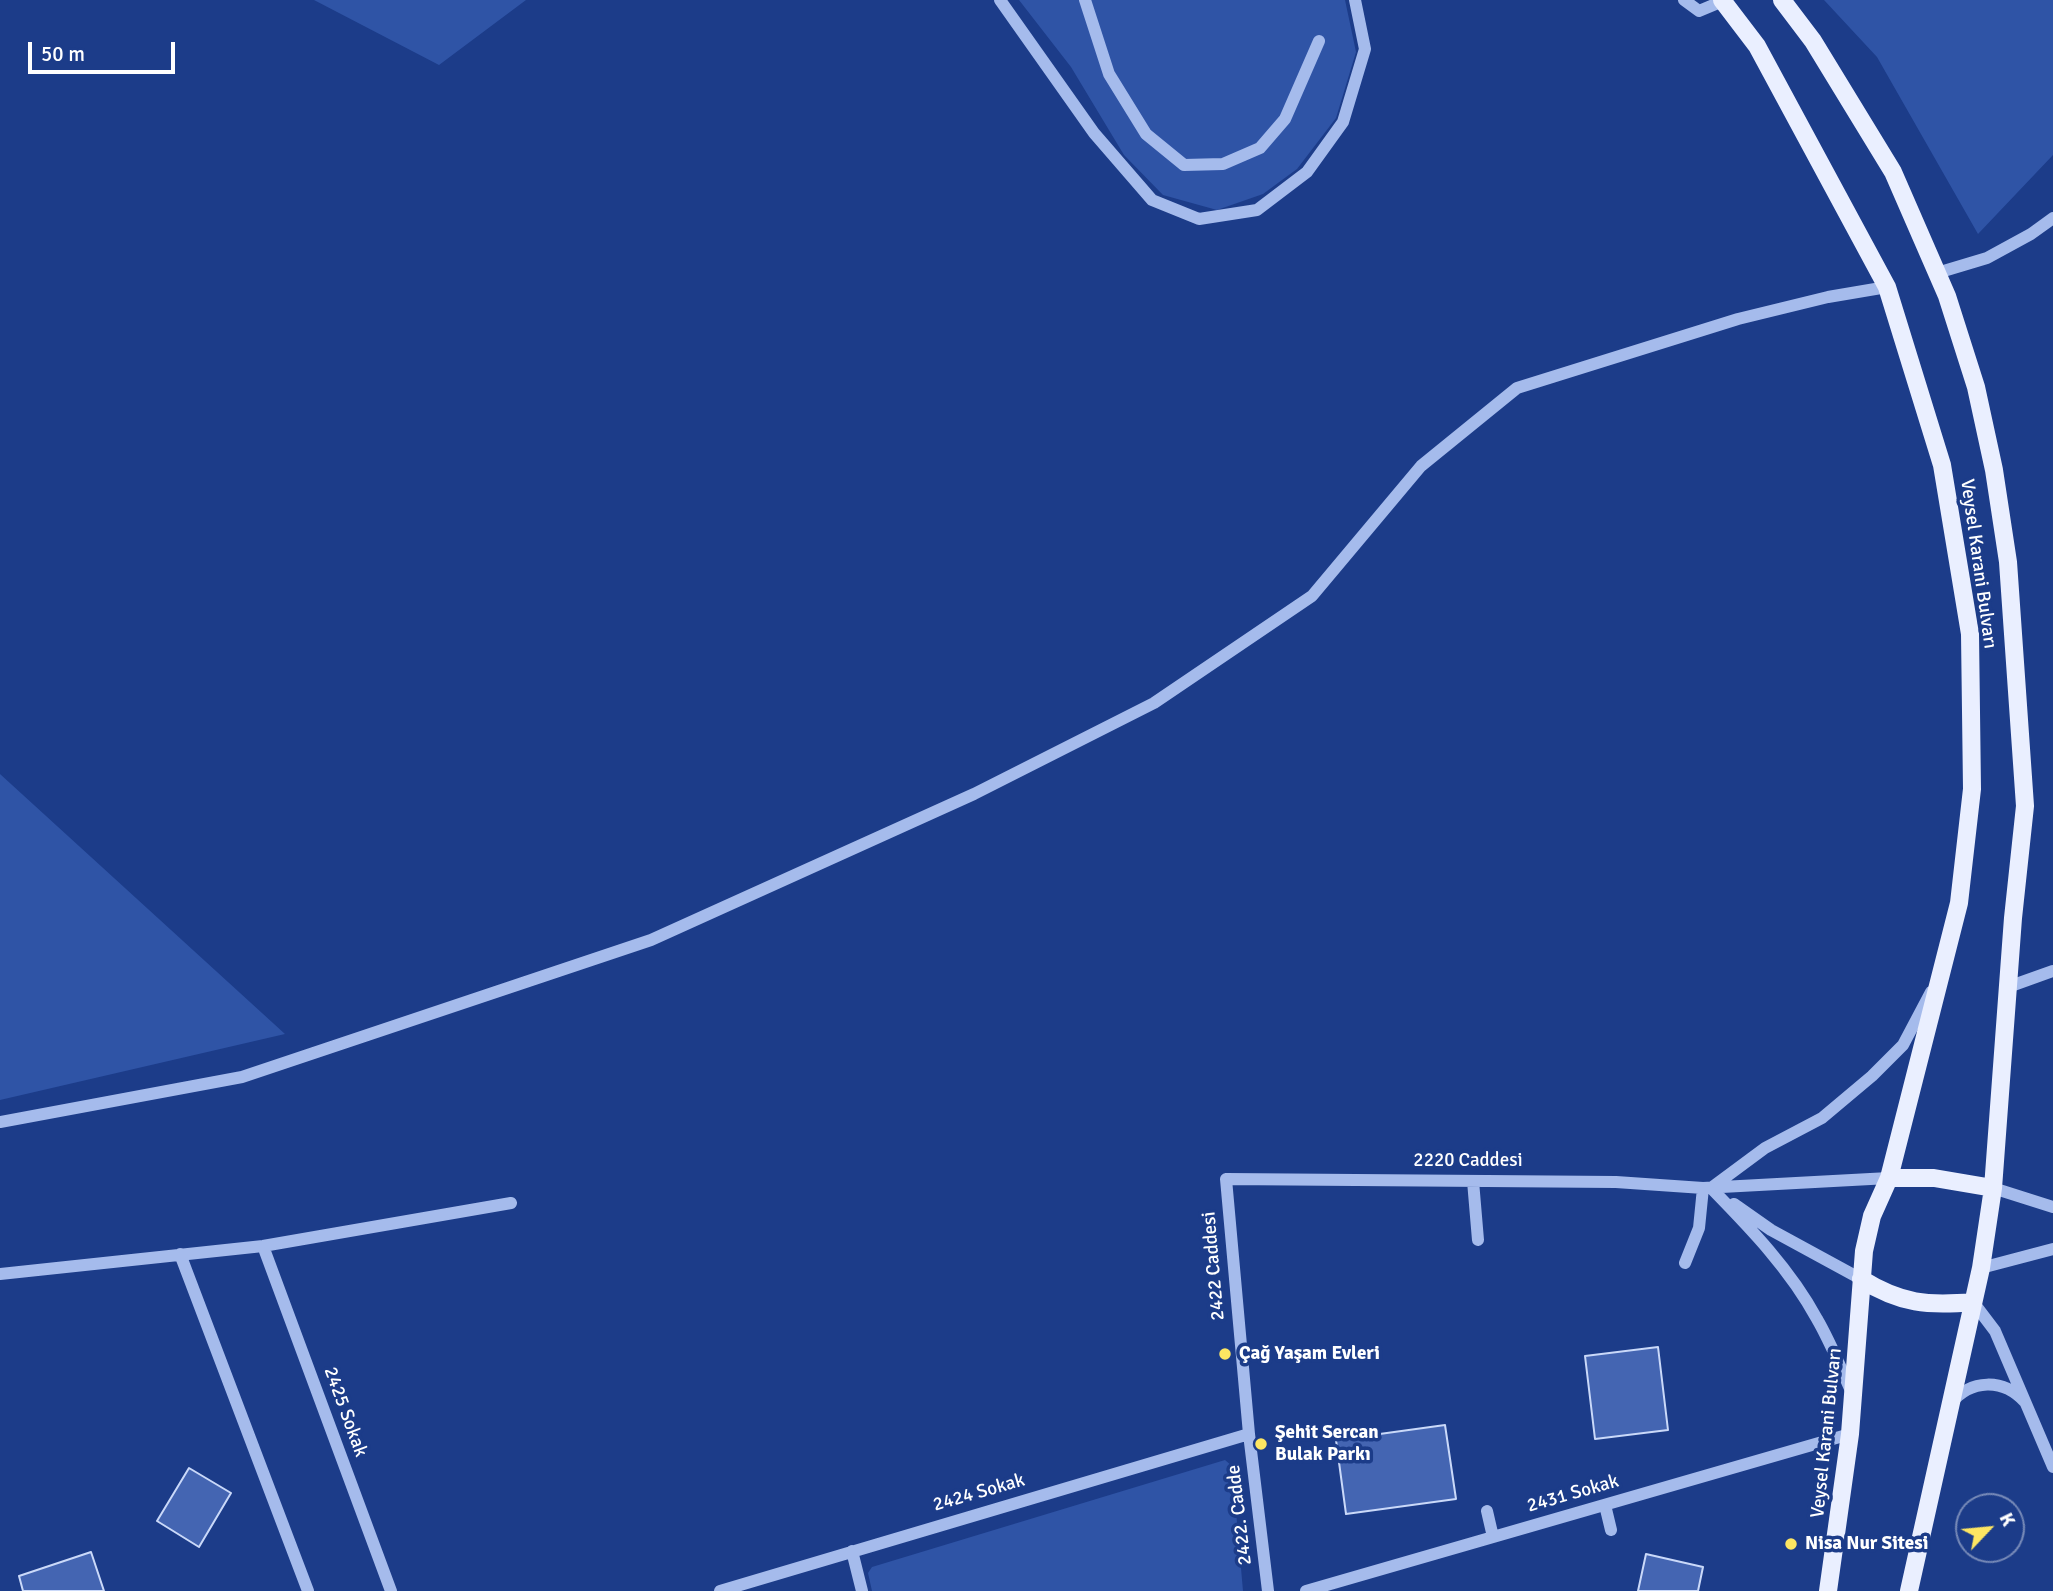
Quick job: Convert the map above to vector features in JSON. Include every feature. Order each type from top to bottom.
[{"type":"main road","name":"Veysel Karani Bulvarı","points":[[1782,0],[1813,41],[1893,172],[1947,296],[1976,387],[1994,470],[2008,562],[2025,806],[1993,1188],[1981,1268],[1909,1591]]},
{"type":"main road","name":"Veysel Karani Bulvarı","points":[[1723,1],[1757,46],[1888,287],[1942,466],[1970,634],[1972,789],[1959,903],[1889,1178],[1872,1216],[1861,1279],[1854,1397],[1828,1591]]},
{"type":"main road","points":[[1889,1178],[1934,1178],[1993,1188]]},
{"type":"main road","points":[[1861,1279],[1875,1288],[1915,1303],[1940,1305],[1973,1302]]},
{"type":"street","points":[[1000,0],[1094,132],[1152,200],[1199,219],[1257,210],[1307,172],[1343,122],[1365,49],[1355,0]]},
{"type":"street","points":[[1085,0],[1109,74],[1146,134],[1184,165],[1223,164],[1260,148],[1286,119],[1319,41]]},
{"type":"street","points":[[1684,0],[1699,11],[1723,1]]},
{"type":"street","points":[[1937,273],[1987,258],[2031,234],[2053,218]]},
{"type":"street","points":[[0,1122],[242,1077],[651,940],[974,794],[1154,703],[1312,596],[1421,466],[1517,388],[1738,319],[1828,297],[1888,287]]},
{"type":"street","points":[[2008,987],[2053,971]]},
{"type":"street","points":[[1685,1263],[1699,1228],[1707,1188],[1765,1148],[1822,1118],[1872,1076],[1903,1045],[1938,979]]},
{"type":"street","name":"2220 Caddesi","points":[[1226,1179],[1616,1182],[1707,1188],[1889,1178]]},
{"type":"street","name":"2422 Caddesi","points":[[1226,1179],[1250,1434]]},
{"type":"street","points":[[1473,1181],[1478,1240]]},
{"type":"street","points":[[1707,1188],[1771,1230],[1861,1279]]},
{"type":"street","points":[[1707,1188],[1749,1227],[1783,1267],[1817,1318],[1854,1397]]},
{"type":"street","points":[[1993,1188],[2053,1207]]},
{"type":"street","points":[[0,1274],[263,1246],[511,1203]]},
{"type":"street","name":"2425 Sokak","points":[[263,1246],[391,1591]]},
{"type":"street","points":[[1981,1268],[2053,1249]]},
{"type":"street","points":[[180,1254],[307,1591]]},
{"type":"street","points":[[1973,1302],[1995,1331],[2053,1467]]},
{"type":"street","points":[[1950,1404],[1972,1387],[1990,1384],[2000,1385],[2018,1394],[2030,1410]]},
{"type":"street","name":"2424 Sokak","points":[[720,1591],[1250,1434]]},
{"type":"street","name":"2422. Cadde","points":[[1250,1434],[1268,1591]]},
{"type":"street","name":"2431 Sokak","points":[[1306,1591],[1850,1434]]},
{"type":"street","points":[[1605,1505],[1611,1530]]},
{"type":"street","points":[[1487,1511],[1493,1537]]},
{"type":"street","points":[[852,1551],[862,1591]]},
{"type":"shaded area","points":[[314,0],[526,0],[439,65]]},
{"type":"shaded area","points":[[1019,0],[1345,0],[1356,52],[1336,118],[1297,169],[1263,194],[1217,210],[1163,195],[1124,155],[1071,67]]},
{"type":"shaded area","points":[[1824,0],[2053,0],[2053,155],[1978,234],[1877,57]]},
{"type":"shaded area","points":[[0,774],[285,1034],[0,1100]]},
{"type":"shaded area","points":[[1225,1460],[1232,1466],[1243,1591],[872,1591],[868,1573],[872,1567]]},
{"type":"building","points":[[1658,1347],[1668,1430],[1595,1439],[1585,1356]]},
{"type":"building","points":[[1445,1425],[1456,1499],[1346,1514],[1336,1440]]},
{"type":"building","points":[[189,1468],[231,1493],[199,1547],[157,1521]]},
{"type":"building","points":[[91,1552],[104,1591],[23,1591],[19,1576]]},
{"type":"building","points":[[1646,1554],[1703,1567],[1698,1591],[1638,1591]]},
{"type":"place","name":"Çağ Yaşam Evleri","points":[[1225,1354]]},
{"type":"place","name":"Şehit Sercan Bulak Parkı","points":[[1261,1444]]},
{"type":"place","name":"Nisa Nur Sitesi","points":[[1791,1544]]}]
